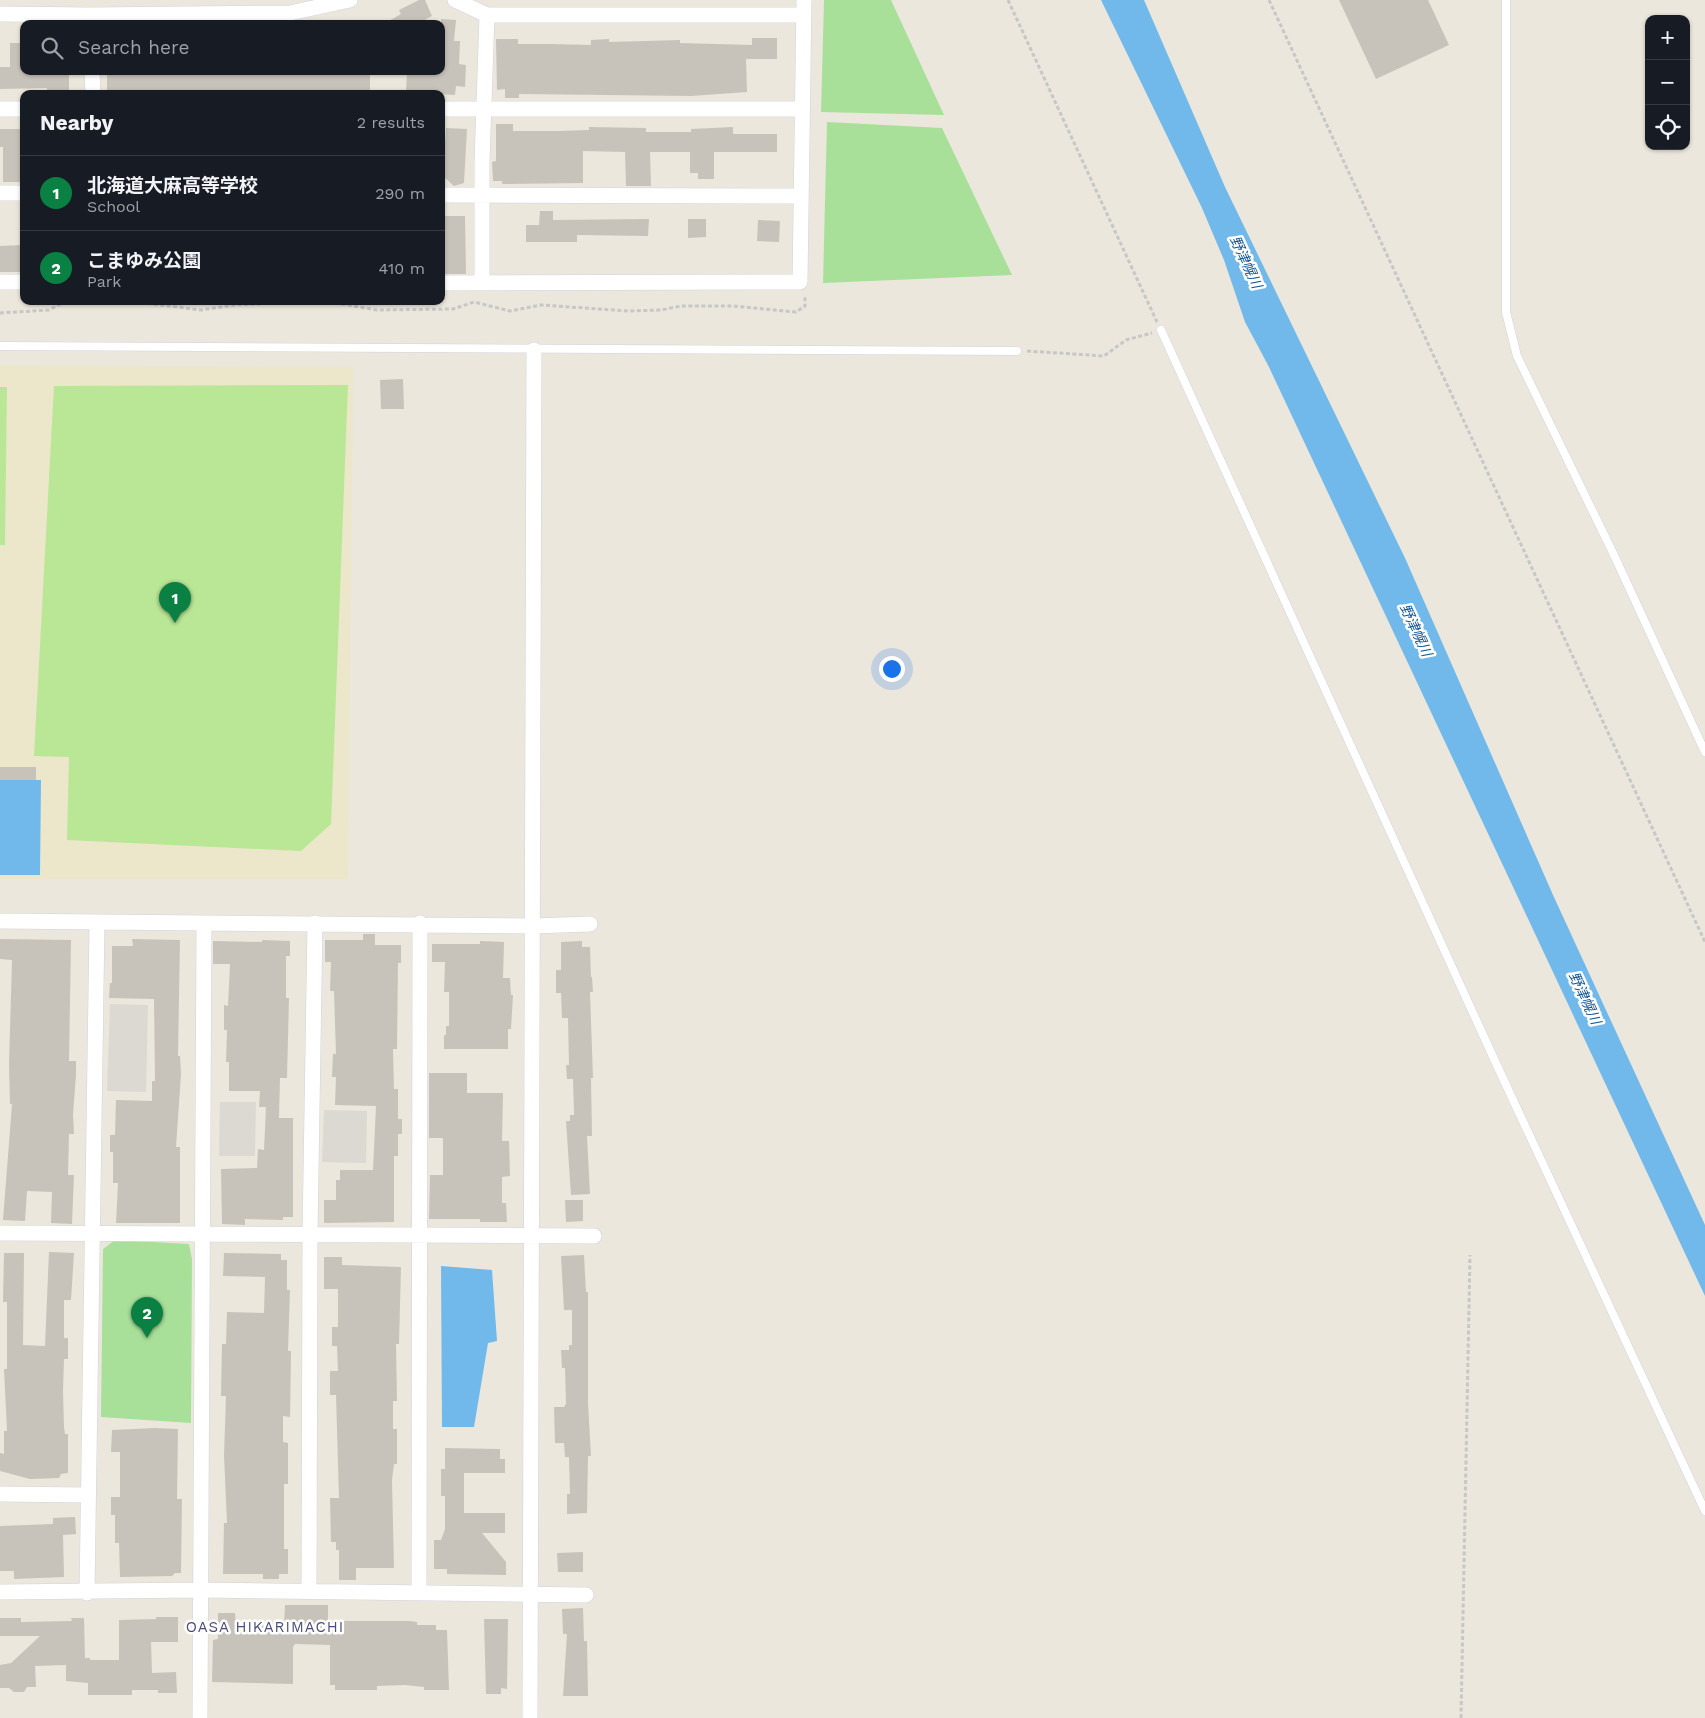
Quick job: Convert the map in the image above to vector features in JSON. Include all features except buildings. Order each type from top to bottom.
[{"type":"street","points":[[91,0],[91,20]]},
{"type":"street","points":[[0,14],[91,20],[290,12],[350,0]]},
{"type":"street","points":[[445,283],[800,282],[801,109],[804,8],[487,15],[455,0]]},
{"type":"street","points":[[482,283],[487,15]]},
{"type":"street","points":[[92,75],[93,90]]},
{"type":"street","points":[[445,109],[801,109]]},
{"type":"street","points":[[0,110],[20,110]]},
{"type":"street","points":[[0,193],[20,193]]},
{"type":"street","points":[[445,195],[801,196]]},
{"type":"street","points":[[0,282],[20,282]]},
{"type":"street","points":[[530,1718],[534,926],[534,350]]},
{"type":"street","points":[[0,921],[534,926],[590,924]]},
{"type":"street","points":[[87,1593],[97,923]]},
{"type":"street","points":[[200,1718],[204,923]]},
{"type":"street","points":[[309,1591],[310,1234],[315,923]]},
{"type":"street","points":[[419,1592],[420,924]]},
{"type":"street","points":[[0,1233],[594,1236]]},
{"type":"street","points":[[0,1494],[88,1494]]},
{"type":"street","points":[[0,1592],[87,1593],[200,1590],[586,1595]]},
{"type":"lane","points":[[1506,0],[1506,312],[1517,356],[1614,554],[1705,752]]},
{"type":"lane","points":[[1161,330],[1500,1072],[1705,1511]]},
{"type":"lane","points":[[0,346],[1017,351]]},
{"type":"path","points":[[1008,0],[1161,330],[1126,340],[1104,356],[1017,351]]},
{"type":"path","points":[[1269,0],[1705,942]]},
{"type":"path","points":[[346,305],[377,310],[453,310],[474,302],[510,311],[541,305],[628,311],[661,310],[680,306],[733,306],[796,312],[805,306],[806,299],[800,282]]},
{"type":"path","points":[[0,313],[49,310],[58,305]]},
{"type":"path","points":[[160,305],[201,310],[234,305]]},
{"type":"path","points":[[1461,1718],[1470,1255]]},
{"type":"shaded area","points":[[0,365],[353,367],[348,879],[0,879]]},
{"type":"shaded area","points":[[110,1004],[148,1005],[146,1092],[107,1091]]},
{"type":"shaded area","points":[[220,1102],[256,1102],[255,1156],[219,1156]]},
{"type":"shaded area","points":[[324,1110],[367,1111],[366,1163],[322,1162]]},
{"type":"green space","points":[[824,0],[891,0],[944,115],[821,112]]},
{"type":"green space","points":[[827,122],[942,128],[1012,275],[823,283]]},
{"type":"green space","points":[[348,385],[331,824],[301,851],[67,840],[69,757],[34,756],[54,386]]},
{"type":"green space","points":[[0,387],[7,387],[5,545],[0,545]]},
{"type":"green space","points":[[115,1240],[189,1244],[192,1259],[191,1423],[101,1417],[103,1249]]},
{"type":"water","name":"野津幌川","points":[[1101,0],[1144,0],[1225,187],[1405,558],[1553,895],[1705,1225],[1705,1296],[1269,367],[1245,322],[1224,260],[1202,208]]},
{"type":"water","points":[[0,780],[41,780],[40,875],[0,875]]},
{"type":"water","points":[[441,1266],[492,1270],[497,1341],[488,1343],[474,1427],[442,1427]]},
{"type":"place","name":"北海道大麻高等学校","points":[[175,623]]},
{"type":"place","name":"こまゆみ公園","points":[[147,1338]]},
{"type":"district","name":"OASA HIKARIMACHI","points":[[265,1627]]}]
